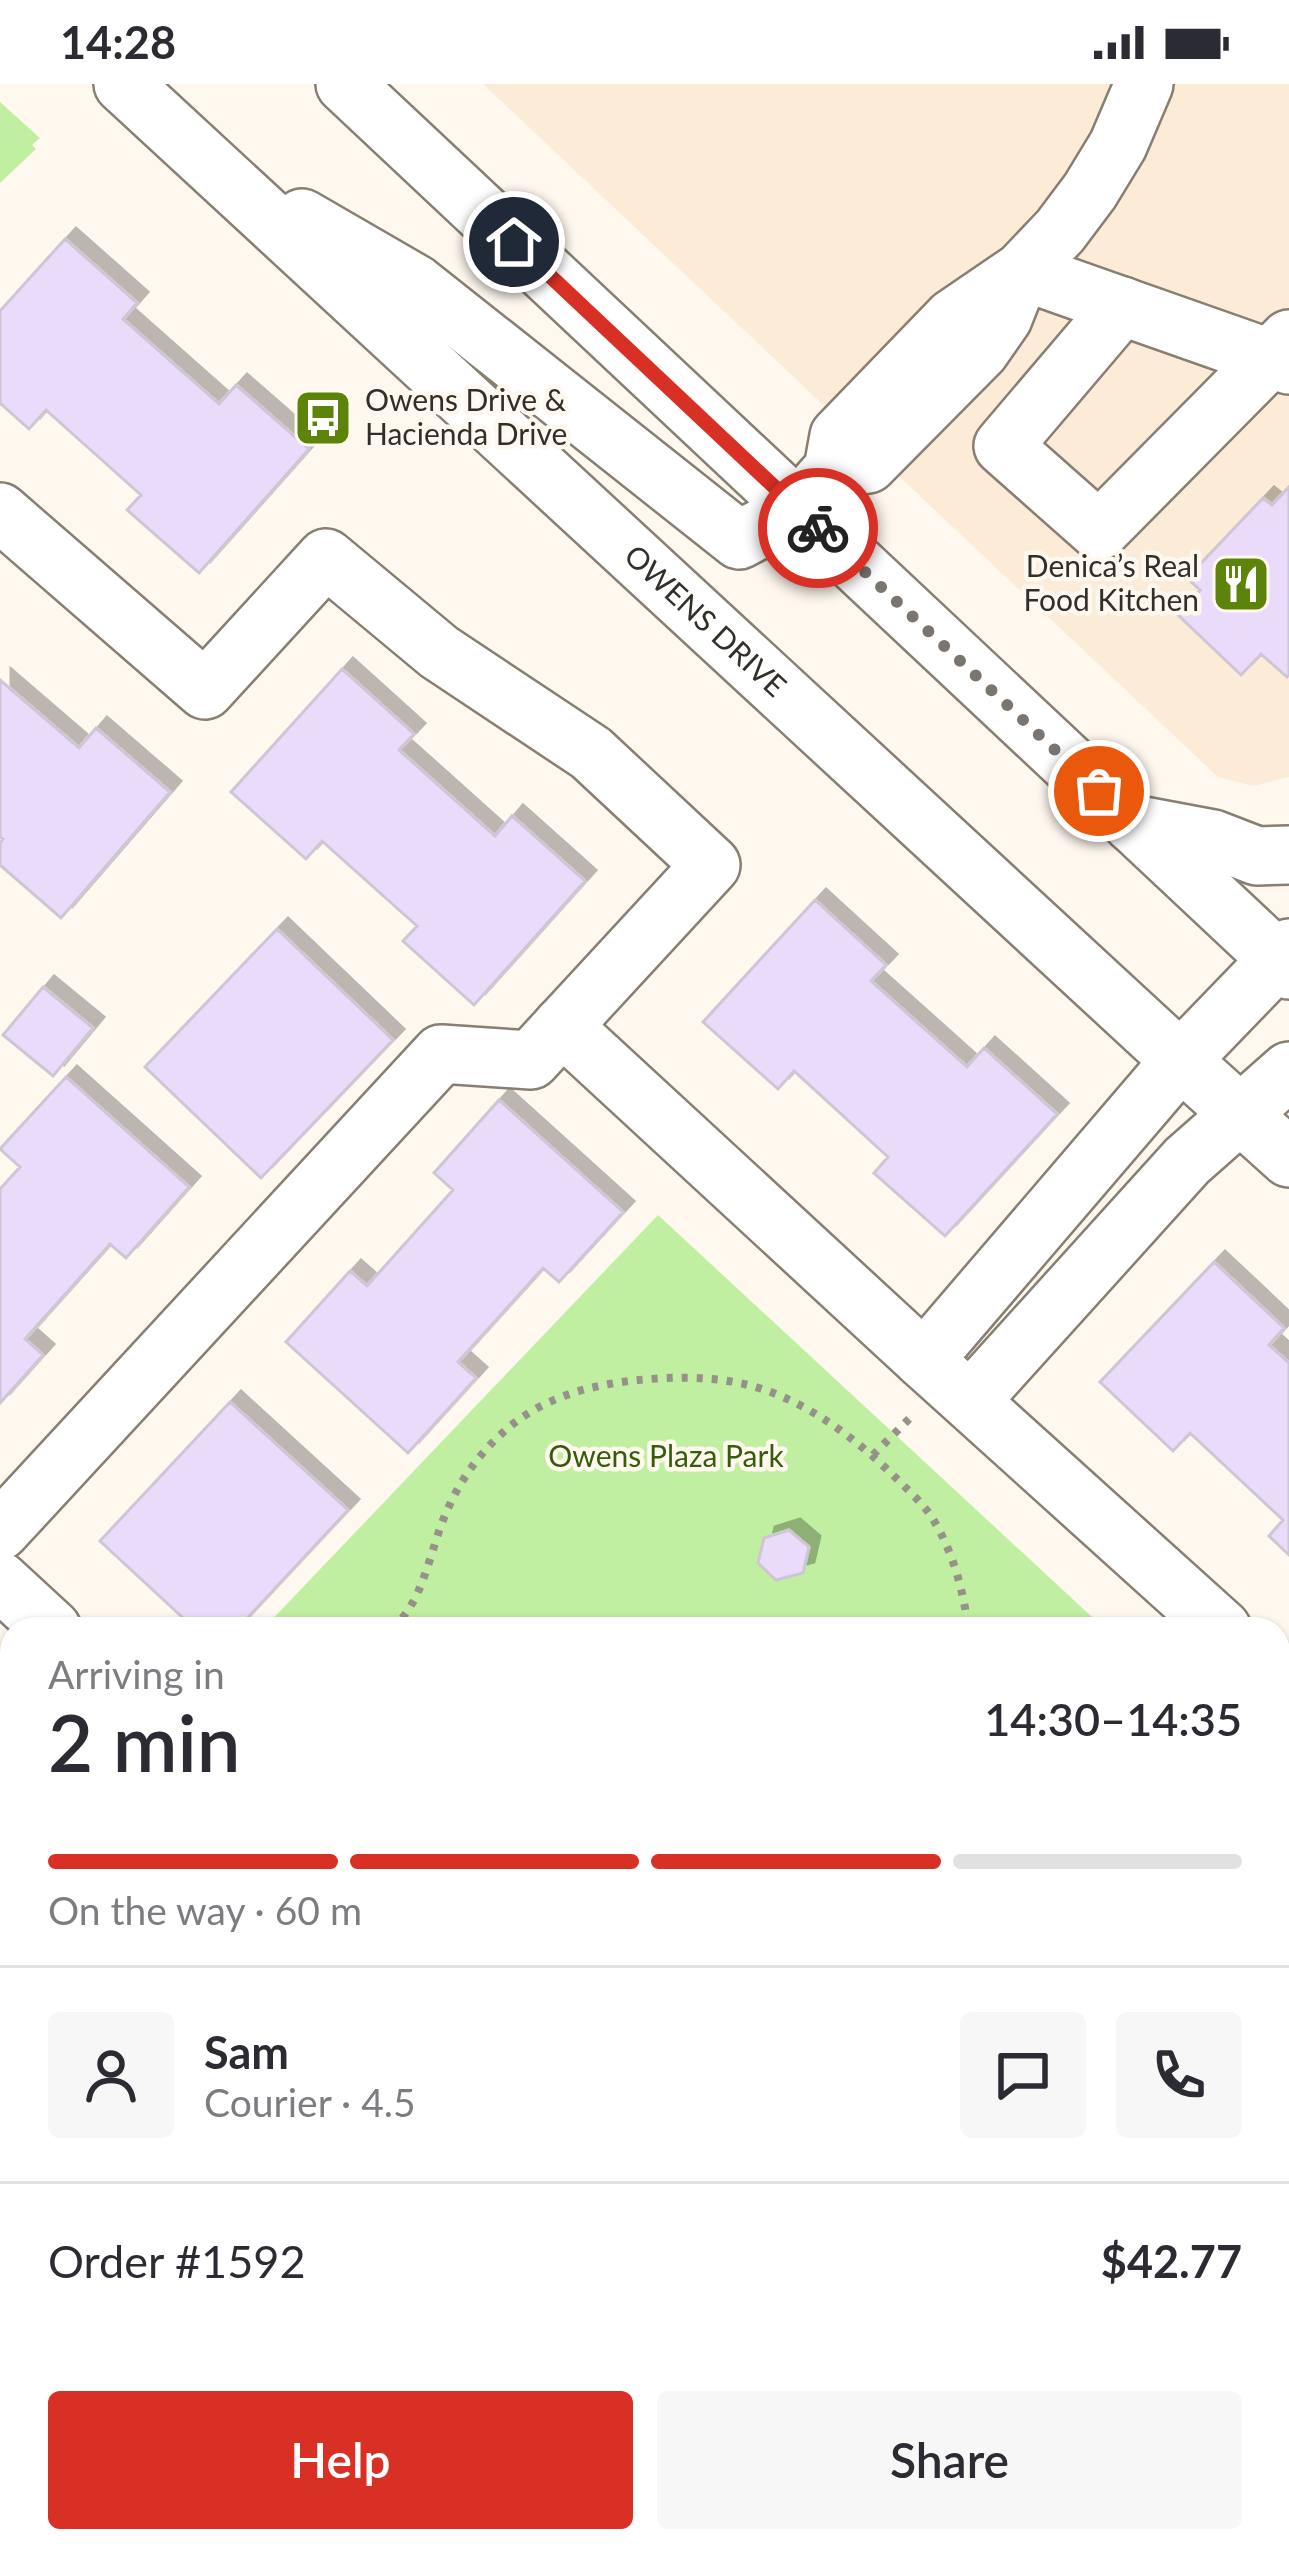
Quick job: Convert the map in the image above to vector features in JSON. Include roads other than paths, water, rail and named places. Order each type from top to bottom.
[{"type":"street","name":"OWENS DRIVE","points":[[123,84],[1289,1158]]},
{"type":"street","points":[[345,84],[815,489],[1133,824],[1285,959],[1180,1060],[924,1360]]},
{"type":"street","points":[[210,165],[416,284],[739,540],[815,489],[839,436],[953,318],[1022,271],[1060,231],[1118,145],[1144,84]]},
{"type":"street","points":[[1022,271],[1283,355],[1099,531],[1003,446],[1122,306]]},
{"type":"street","points":[[0,512],[205,690],[326,558],[439,652],[591,753],[711,865],[531,1060],[441,1054],[0,1531]]},
{"type":"street","points":[[1133,824],[1213,838],[1257,856],[1289,855]]},
{"type":"street","points":[[562,1026],[1209,1617]]},
{"type":"street","points":[[971,1400],[1187,1161],[1289,1071]]},
{"type":"street","points":[[0,1582],[39,1617]]},
{"type":"place","name":"Owens Drive & Hacienda Drive","points":[[323,418]]},
{"type":"place","name":"Denica’s Real Food Kitchen","points":[[1241,584]]},
{"type":"park label","name":"Owens Plaza Park","points":[[666,1457]]}]
